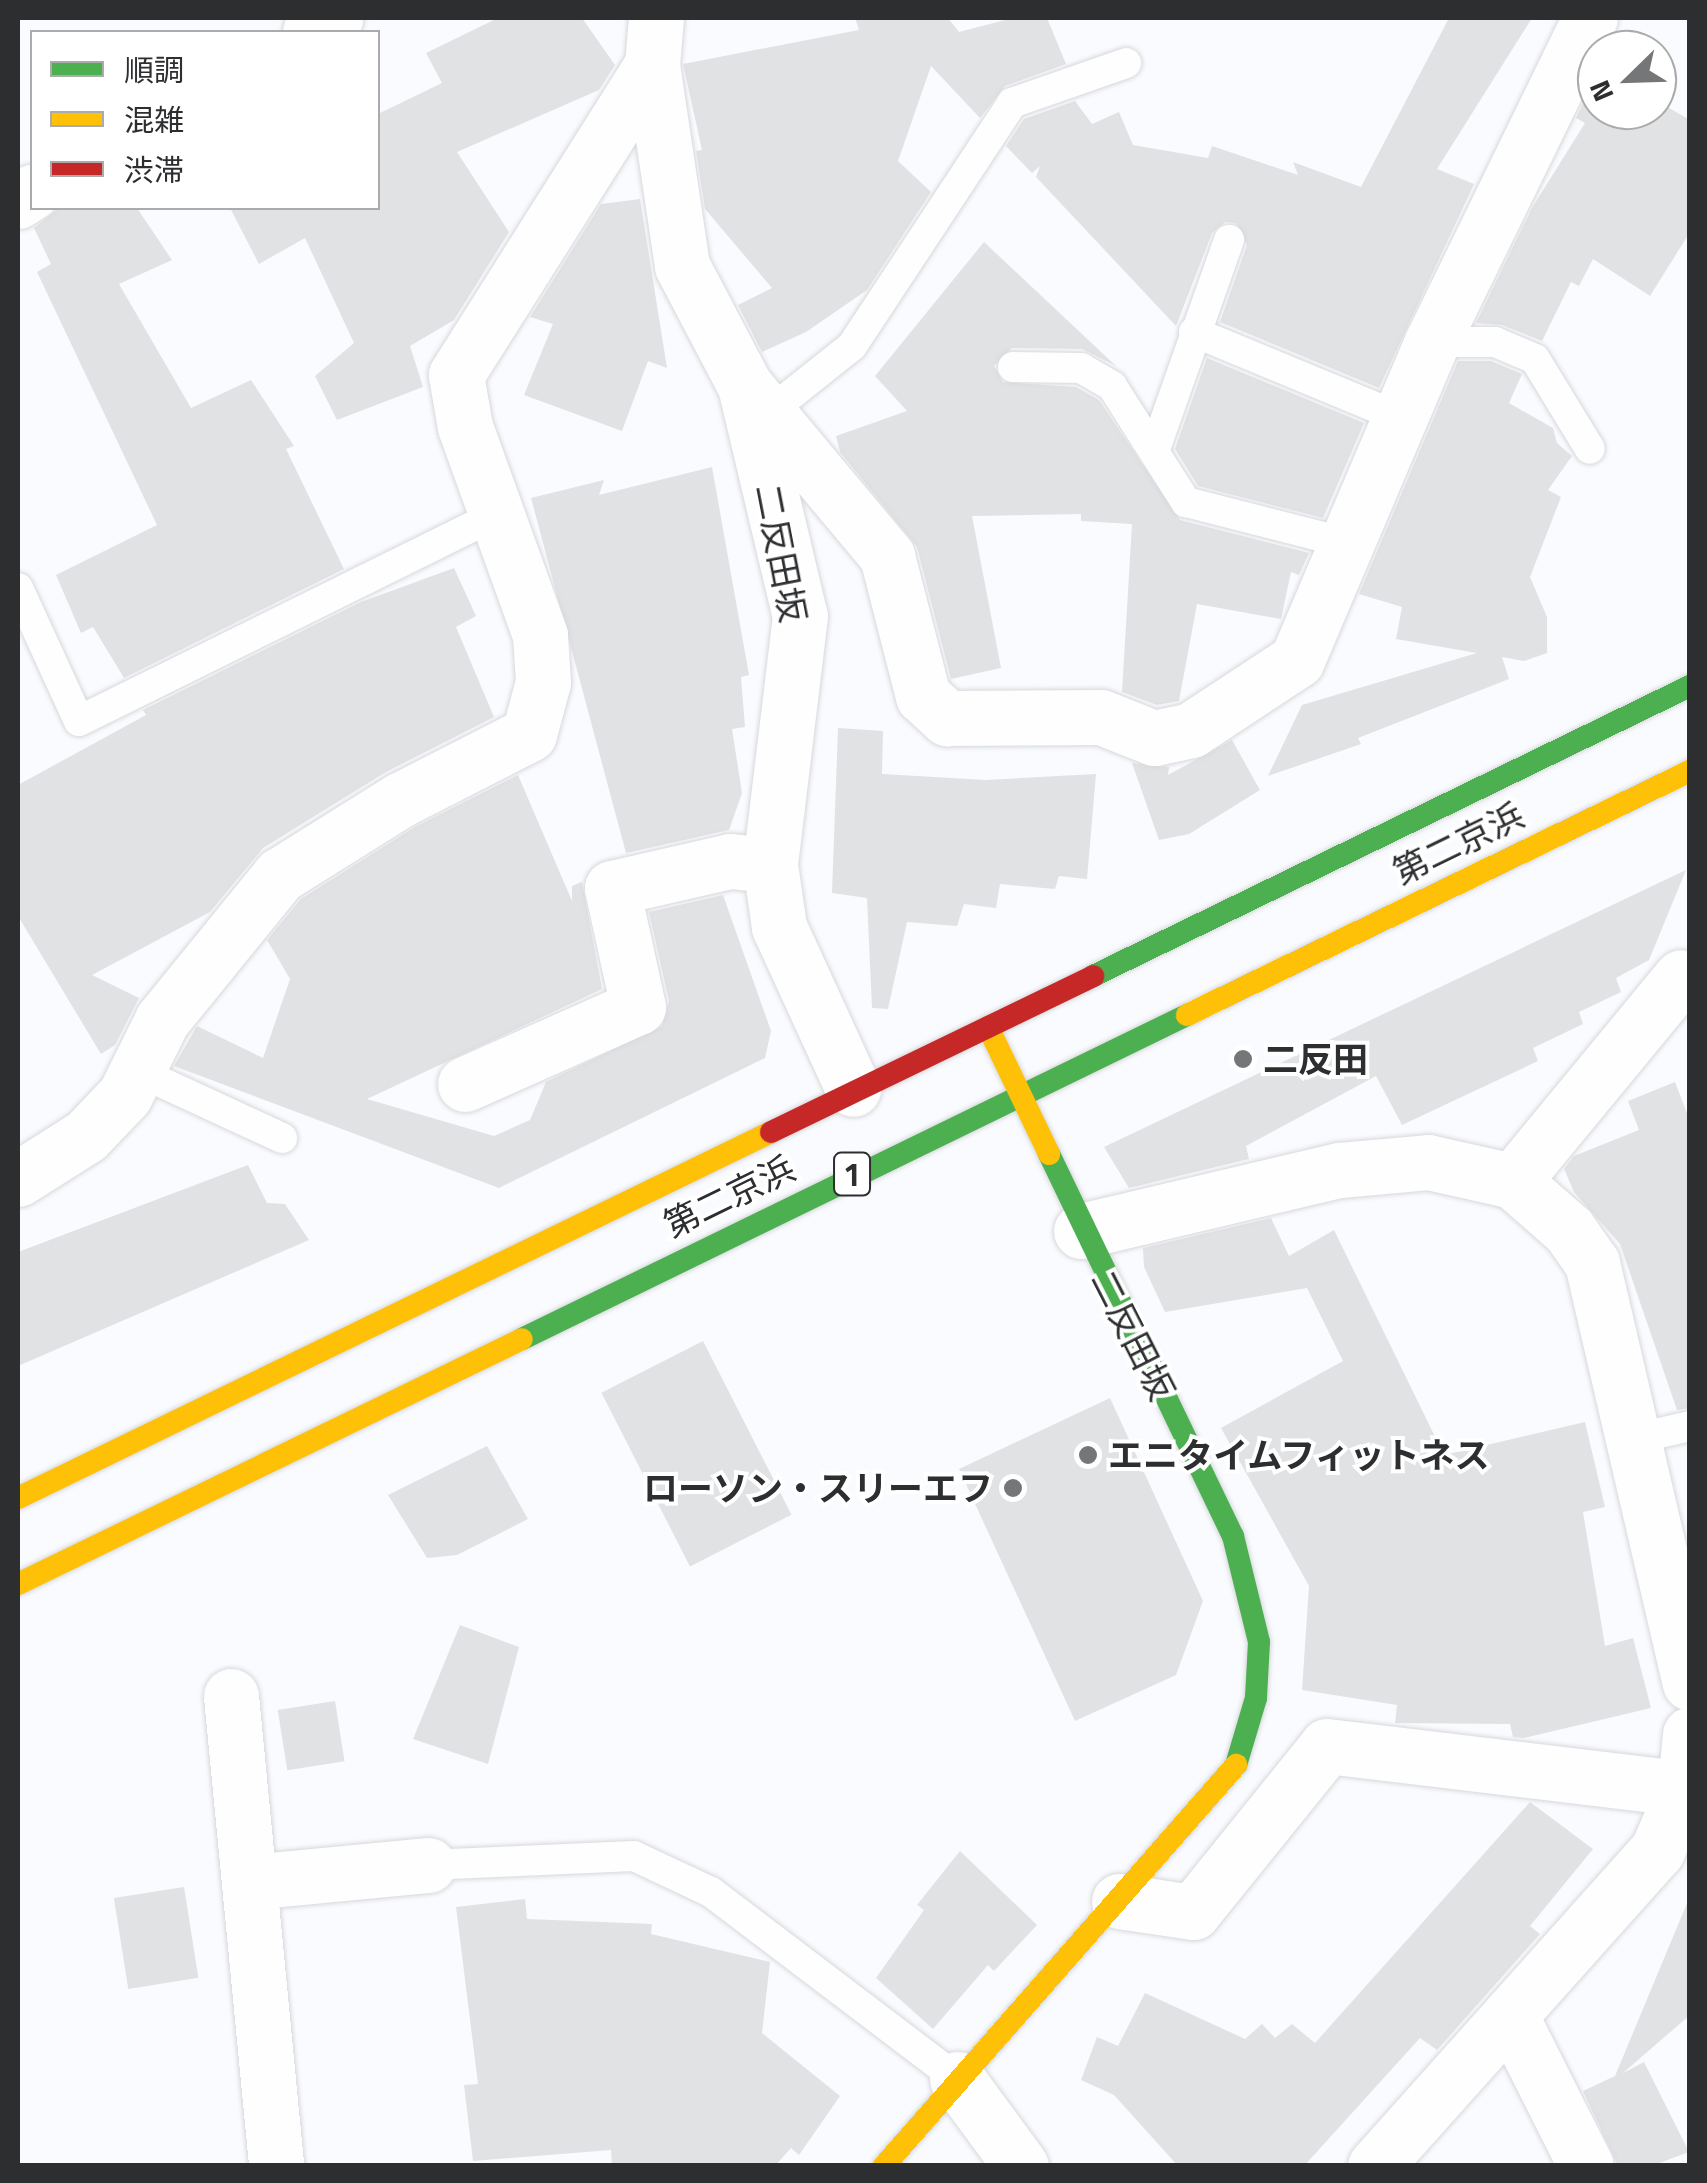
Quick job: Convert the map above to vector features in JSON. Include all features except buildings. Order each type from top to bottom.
[{"type":"main road","name":"第二京浜","points":[[18,1498],[1690,686]]},
{"type":"main road","name":"第二京浜","points":[[18,1584],[1019,1092],[1690,771]]},
{"type":"main road","name":"二反田坂","points":[[884,2166],[1235,1769],[1256,1698],[1259,1642],[1233,1536],[1081,1231],[988,1027]]},
{"type":"street","points":[[756,400],[887,556],[923,696],[947,718],[1101,718],[1154,738],[1191,730],[1298,660],[1432,342],[1590,18]]},
{"type":"street","points":[[18,1179],[86,1136],[125,1095],[162,1020],[280,875],[400,800],[529,734],[544,682],[540,635],[464,427],[456,375],[654,41]]},
{"type":"street","name":"二反田坂","points":[[654,41],[682,266],[756,400],[800,616],[770,865],[778,927],[853,1090]]},
{"type":"street","points":[[466,1084],[638,1007],[612,888],[730,861],[770,865]]},
{"type":"street","points":[[1513,1182],[1681,977]]},
{"type":"street","points":[[1081,1231],[1340,1170],[1428,1162],[1513,1182],[1569,1230],[1592,1264],[1690,1683]]},
{"type":"street","points":[[231,1696],[276,2166]]},
{"type":"street","points":[[1119,1901],[1193,1912],[1327,1746],[1688,1770],[1657,1851],[1375,2166]]},
{"type":"street","points":[[249,1882],[428,1865]]},
{"type":"street","points":[[1510,2014],[1586,2166]]},
{"type":"street","points":[[957,2079],[1021,2166]]},
{"type":"lane","points":[[756,400],[852,346],[1012,103],[1126,63]]},
{"type":"lane","points":[[1155,448],[1229,240]]},
{"type":"lane","points":[[1194,332],[1402,418]]},
{"type":"lane","points":[[1432,342],[1495,342],[1536,359],[1590,448]]},
{"type":"lane","points":[[1013,367],[1081,368],[1112,386],[1186,502],[1347,543]]},
{"type":"lane","points":[[18,588],[79,720],[494,515]]},
{"type":"lane","points":[[137,1071],[282,1138]]},
{"type":"lane","points":[[1633,1438],[1690,1426]]},
{"type":"lane","points":[[428,1865],[634,1856],[711,1892],[957,2079]]},
{"type":"traffic: fast","points":[[1093,976],[1690,686]]},
{"type":"traffic: fast","points":[[522,1339],[1187,1015]]},
{"type":"traffic: fast","points":[[1049,1154],[1233,1536],[1259,1642],[1256,1698],[1236,1765]]},
{"type":"traffic: slow","points":[[1187,1015],[1690,771]]},
{"type":"traffic: slow","points":[[988,1027],[1049,1154]]},
{"type":"traffic: slow","points":[[18,1498],[771,1132]]},
{"type":"traffic: slow","points":[[18,1584],[522,1339]]},
{"type":"traffic: slow","points":[[884,2166],[1236,1765]]},
{"type":"traffic: jam","points":[[771,1132],[1093,976]]},
{"type":"place","name":"二反田","points":[[1243,1059]]},
{"type":"place","name":"エニタイムフィットネス","points":[[1088,1455]]},
{"type":"place","name":"ローソン・スリーエフ","points":[[1013,1488]]}]
